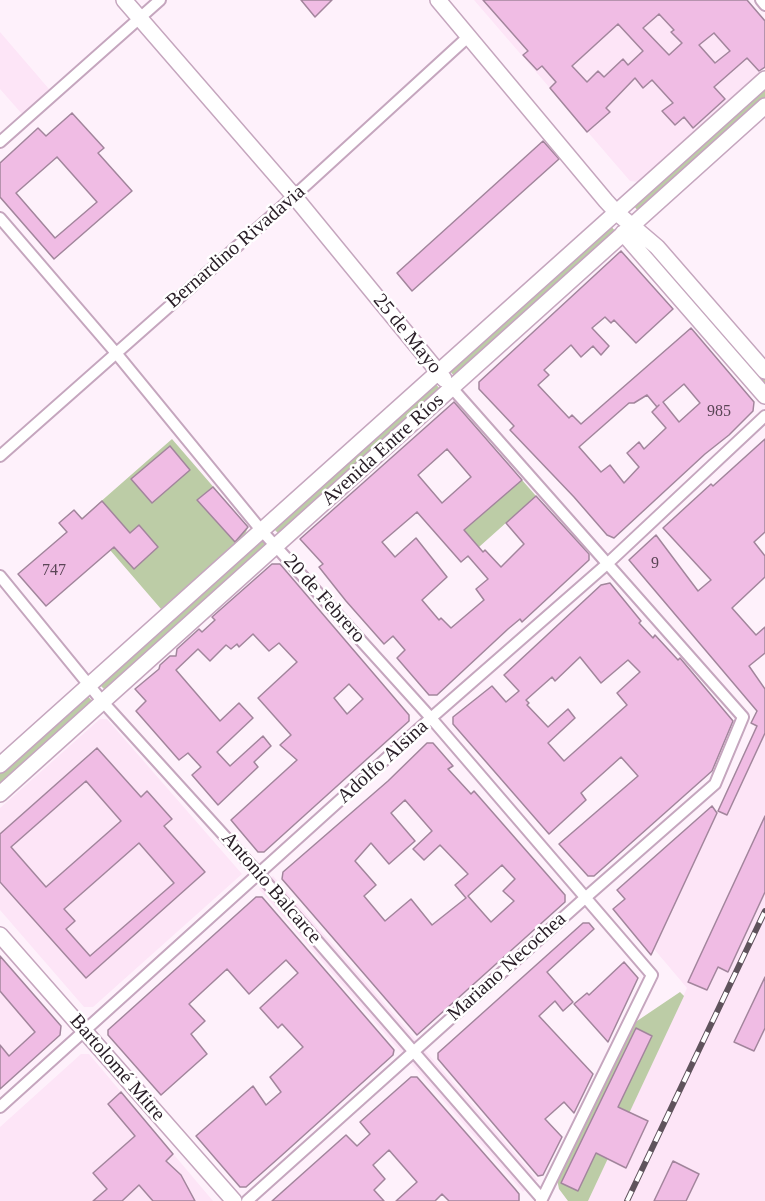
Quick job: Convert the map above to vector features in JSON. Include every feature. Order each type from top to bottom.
[{"type":"main road","name":"25 de Mayo","points":[[124,0],[294,196],[452,388]]},
{"type":"main road","points":[[438,0],[617,213],[765,396]]},
{"type":"main road","name":"Avenida Entre Ríos","points":[[0,765],[765,79]]},
{"type":"main road","name":"Avenida Entre Ríos","points":[[0,794],[765,106]]},
{"type":"main road","points":[[628,229],[657,247],[765,371]]},
{"type":"main road","name":"Bartolomé Mitre","points":[[0,935],[234,1201]]},
{"type":"street","points":[[0,142],[160,0]]},
{"type":"street","points":[[761,0],[765,5]]},
{"type":"street","name":"Bernardino Rivadavia","points":[[0,456],[294,196],[468,36]]},
{"type":"street","name":"20 de Febrero","points":[[0,218],[116,353],[261,530],[431,718],[652,975],[542,1200]]},
{"type":"street","name":"25 de Mayo","points":[[452,388],[743,717]]},
{"type":"street","name":"Adolfo Alsina","points":[[0,1107],[431,718],[607,564],[765,416]]},
{"type":"street","name":"Antonio Balcarce","points":[[0,576],[102,701],[260,874],[542,1200]]},
{"type":"street","name":"Mariano Necochea","points":[[247,1201],[715,784],[743,717]]},
{"type":"shaded area","points":[[474,0],[747,0],[765,21],[765,67],[638,182],[630,181]]},
{"type":"shaded area","points":[[0,32],[49,89],[22,114],[0,89]]},
{"type":"shaded area","points":[[765,695],[765,1201],[588,1201],[687,988],[654,949],[753,734],[757,711]]},
{"type":"shaded area","points":[[100,719],[107,719],[242,874],[93,1007],[84,1007],[0,910],[0,808]]},
{"type":"shaded area","points":[[273,876],[538,1180],[523,1192],[259,889]]},
{"type":"shaded area","points":[[0,956],[61,1026],[60,1035],[0,1089]]},
{"type":"shaded area","points":[[81,1054],[89,1054],[213,1201],[0,1201],[0,1127]]},
{"type":"green space","points":[[765,87],[765,99],[639,212],[633,205]]},
{"type":"green space","points":[[610,225],[616,232],[455,377],[449,370]]},
{"type":"green space","points":[[647,245],[765,380],[765,387],[644,248]]},
{"type":"green space","points":[[434,382],[440,389],[279,534],[273,528]]},
{"type":"green space","points":[[172,439],[248,527],[244,537],[161,609],[110,550],[46,606],[18,574],[67,532],[59,523],[74,510],[82,518]]},
{"type":"green space","points":[[522,480],[536,496],[479,547],[464,530]]},
{"type":"green space","points":[[260,538],[266,545],[105,690],[99,684]]},
{"type":"green space","points":[[87,695],[93,702],[0,785],[0,773]]},
{"type":"green space","points":[[680,992],[684,996],[588,1201],[568,1201],[559,1189],[557,1179],[632,1027],[637,1021]]},
{"type":"building","points":[[301,0],[332,0],[315,17]]},
{"type":"building","points":[[483,0],[747,0],[765,21],[765,67],[759,71],[747,58],[714,87],[725,99],[693,128],[684,117],[675,125],[662,111],[673,103],[652,80],[643,88],[635,78],[606,108],[610,112],[587,132],[550,88],[556,82],[542,66],[537,70],[523,55],[528,51]],"holes":[[[659,14],[674,30],[671,32],[682,43],[669,55],[643,28]],[[618,24],[643,51],[628,65],[623,59],[604,77],[598,71],[587,82],[572,66]],[[714,33],[730,51],[715,63],[699,45]]]},
{"type":"building","points":[[72,113],[104,148],[98,153],[132,191],[54,259],[0,197],[0,163],[38,128],[46,136]],"holes":[[[57,157],[97,202],[55,238],[16,193]]]},
{"type":"building","points":[[543,141],[559,159],[412,291],[397,273]]},
{"type":"building","points":[[621,251],[673,309],[636,343],[614,320],[611,323],[605,317],[592,328],[609,346],[601,355],[593,346],[581,357],[571,345],[544,370],[549,375],[538,385],[569,418],[572,415],[581,424],[691,328],[754,402],[753,411],[729,435],[705,454],[614,538],[607,535],[510,430],[514,426],[479,389],[479,382]],"holes":[[[684,384],[700,403],[679,422],[663,402]],[[647,395],[657,407],[652,412],[666,428],[644,449],[639,442],[627,453],[639,467],[624,483],[610,465],[601,472],[579,447],[629,403],[634,403]]]},
{"type":"building","points":[[454,402],[522,480],[464,530],[483,552],[485,550],[501,567],[524,544],[506,523],[536,496],[589,554],[589,560],[522,622],[520,619],[508,629],[437,695],[429,695],[397,658],[405,650],[393,636],[384,644],[346,601],[319,567],[323,564],[300,539]],"holes":[[[447,449],[471,477],[442,503],[418,475]],[[417,512],[461,562],[468,556],[488,579],[476,589],[484,600],[451,628],[441,618],[439,620],[422,600],[447,577],[416,538],[395,557],[382,542]]]},
{"type":"building","points":[[765,439],[765,532],[754,542],[765,556],[765,577],[732,608],[756,635],[765,627],[765,653],[749,666],[765,689],[765,733],[727,815],[718,811],[757,726],[751,723],[757,711],[629,560],[656,535],[698,591],[711,580],[663,528]]},
{"type":"building","points":[[170,446],[190,470],[152,503],[131,479]]},
{"type":"building","points":[[213,487],[248,527],[235,542],[197,500]]},
{"type":"building","points":[[102,501],[130,533],[139,525],[158,547],[134,569],[114,547],[46,606],[18,574],[67,532],[59,523],[74,510],[82,519]]},
{"type":"building","points":[[272,564],[280,564],[409,715],[409,721],[264,852],[258,852],[231,820],[297,760],[280,745],[291,735],[258,698],[297,662],[279,643],[269,651],[253,634],[239,647],[237,644],[231,649],[226,645],[210,661],[198,649],[176,670],[220,721],[239,703],[253,718],[217,752],[230,766],[263,736],[271,746],[254,762],[258,767],[218,805],[192,775],[201,767],[188,753],[179,760],[136,711],[146,701],[135,689],[159,669],[160,665],[170,656],[176,656],[177,649],[199,629],[202,632],[215,620],[212,617]],"holes":[[[349,684],[363,699],[347,714],[334,698]]]},
{"type":"building","points":[[610,583],[641,621],[639,623],[653,638],[655,635],[678,660],[680,658],[733,721],[712,771],[594,876],[588,876],[559,844],[638,776],[621,757],[581,793],[586,800],[549,834],[453,724],[453,717],[492,686],[506,702],[519,691],[504,675],[601,585]],"holes":[[[580,657],[601,683],[628,660],[640,672],[617,693],[627,705],[564,761],[548,743],[575,718],[568,709],[548,727],[527,705],[529,703],[526,700],[552,677],[555,681]]]},
{"type":"building","points":[[427,743],[433,743],[453,766],[448,769],[471,794],[474,791],[565,895],[565,902],[417,1035],[282,879],[283,872],[388,781]],"holes":[[[405,800],[432,831],[413,849],[424,860],[440,845],[468,874],[455,885],[466,898],[432,925],[411,899],[385,921],[364,896],[376,885],[355,861],[371,843],[389,864],[415,841],[391,813]],[[502,865],[515,879],[503,891],[514,901],[491,922],[468,896]]]},
{"type":"building","points":[[97,748],[141,797],[147,791],[172,819],[164,826],[205,872],[86,978],[0,882],[0,834]],"holes":[[[86,781],[121,821],[46,887],[11,847]],[[139,843],[174,883],[90,956],[66,929],[75,921],[64,909]]]},
{"type":"building","points":[[712,806],[717,813],[651,955],[613,909],[625,899],[617,890]]},
{"type":"building","points":[[765,816],[765,892],[728,972],[718,967],[707,990],[688,982]]},
{"type":"building","points":[[256,897],[262,897],[394,1050],[393,1055],[281,1156],[246,1187],[240,1187],[196,1136],[253,1086],[266,1105],[281,1092],[270,1077],[303,1047],[282,1024],[278,1028],[260,1008],[298,973],[286,960],[249,994],[227,969],[189,1004],[205,1021],[191,1034],[207,1054],[161,1095],[108,1035],[108,1030]]},
{"type":"building","points":[[583,923],[589,923],[594,929],[547,972],[573,1002],[563,1011],[555,1001],[539,1016],[593,1074],[574,1113],[564,1102],[545,1119],[562,1137],[543,1175],[538,1176],[438,1059],[438,1053]]},
{"type":"building","points":[[0,956],[61,1026],[60,1035],[0,1089],[0,1045],[9,1056],[35,1032],[0,991]]},
{"type":"building","points":[[624,962],[638,978],[608,1042],[574,1004],[587,993],[589,995]]},
{"type":"building","points":[[765,977],[765,1028],[754,1051],[734,1042]]},
{"type":"building","points":[[636,1028],[652,1036],[618,1107],[648,1121],[626,1168],[596,1153],[578,1191],[561,1183]]},
{"type":"building","points":[[411,1077],[417,1077],[515,1189],[519,1194],[519,1201],[449,1201],[442,1194],[435,1201],[396,1201],[417,1182],[389,1150],[373,1165],[385,1179],[374,1190],[384,1201],[272,1201],[346,1135],[357,1146],[370,1134],[360,1122]]},
{"type":"building","points":[[121,1092],[173,1154],[166,1161],[181,1175],[195,1201],[153,1201],[139,1185],[122,1201],[93,1201],[107,1189],[93,1173],[135,1136],[108,1104]]},
{"type":"building","points":[[673,1161],[699,1174],[686,1201],[654,1201]]},
{"type":"railway","points":[[627,1201],[765,911]]}]
